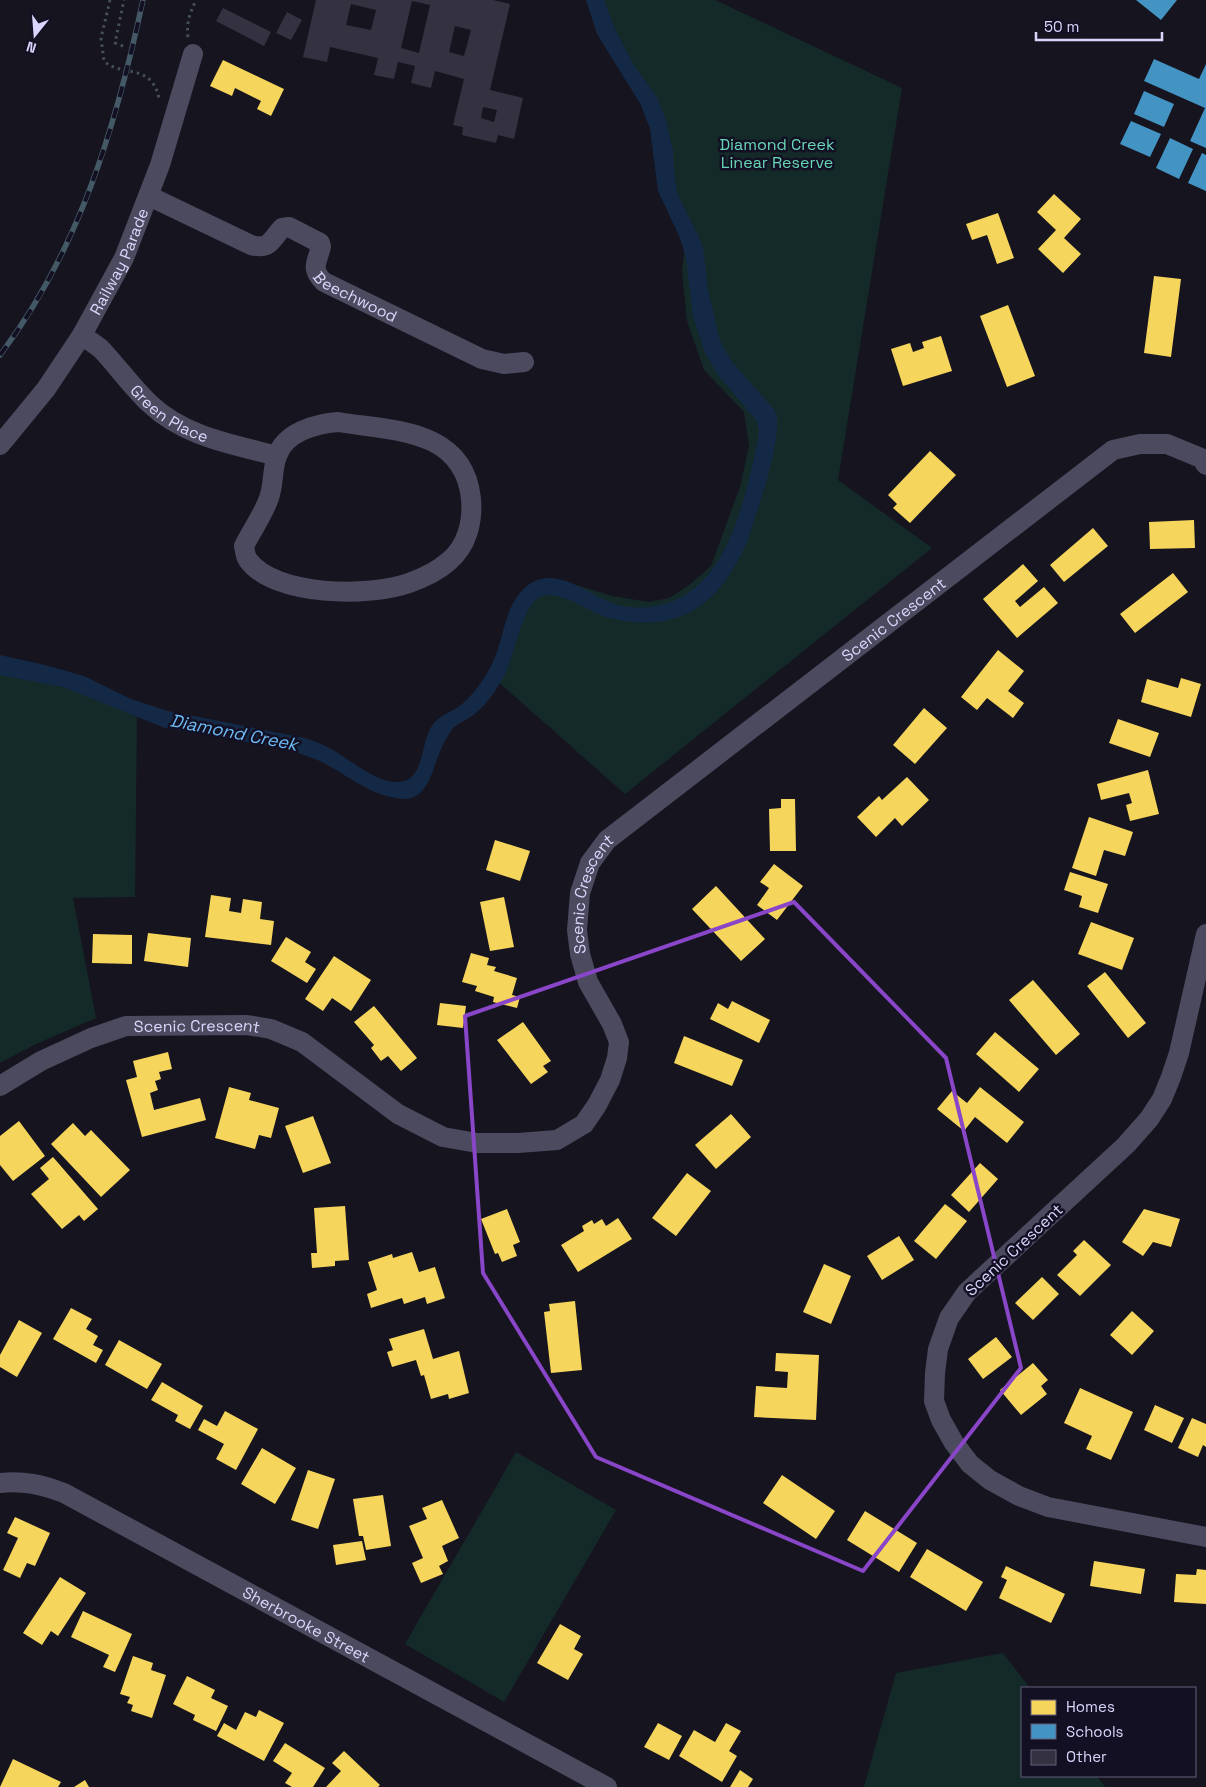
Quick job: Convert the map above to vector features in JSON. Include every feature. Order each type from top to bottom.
[{"type":"street","name":"Railway Parade","points":[[0,445],[46,389],[82,335],[124,258],[149,196],[194,54]]},
{"type":"street","name":"Beechwood","points":[[149,196],[258,247],[270,243],[282,228],[289,228],[321,245],[315,270],[318,277],[324,282],[482,359],[504,364],[524,362]]},
{"type":"street","name":"Green Place","points":[[82,335],[100,348],[151,405],[173,423],[237,448],[277,456]]},
{"type":"street","points":[[338,422],[408,432],[426,438],[440,444],[453,454],[467,481],[472,513],[468,532],[460,548],[450,561],[432,573],[409,584],[379,590],[324,591],[300,588],[280,581],[260,571],[247,559],[244,546],[269,497],[277,456],[284,442],[298,432],[321,423],[338,422]]},
{"type":"street","name":"Scenic Crescent","points":[[0,1086],[41,1061],[91,1038],[126,1026],[247,1025],[271,1029],[302,1042],[398,1114],[443,1137],[477,1143],[518,1143],[557,1140],[584,1124],[597,1105],[610,1080],[617,1058],[619,1042],[612,1024],[588,982],[580,954],[577,930],[580,893],[590,863],[607,840],[1114,450],[1140,444],[1167,444],[1201,458],[1206,465]]},
{"type":"street","name":"Scenic Crescent","points":[[1206,934],[1179,1053],[1162,1099],[1149,1119],[1126,1145],[967,1292],[949,1318],[938,1349],[934,1401],[941,1420],[970,1464],[990,1480],[1019,1496],[1048,1507],[1206,1537]]},
{"type":"street","name":"Sherbrooke Street","points":[[0,1482],[24,1481],[48,1486],[64,1493],[608,1787]]},
{"type":"path","points":[[110,0],[101,38],[104,62],[110,66],[146,76],[154,85],[159,96],[159,103]]},
{"type":"path","points":[[123,46],[115,44],[124,0]]},
{"type":"path","points":[[194,54],[188,35],[187,23],[196,0]]},
{"type":"highlighted area","points":[[794,902],[946,1058],[1021,1368],[863,1571],[596,1457],[483,1273],[465,1016]]},
{"type":"green space","name":"Diamond Creek Linear Reserve","points":[[596,0],[715,0],[902,88],[838,480],[932,548],[625,794],[495,679],[511,618],[552,580],[573,584],[612,596],[649,602],[669,598],[688,586],[711,566],[740,487],[749,446],[744,412],[704,370],[687,321],[682,271],[686,239],[664,158]]},
{"type":"green space","points":[[0,663],[17,666],[137,715],[135,897],[73,898],[96,1018],[36,1044],[0,1063]]},
{"type":"green space","points":[[516,1452],[616,1510],[504,1702],[405,1644]]},
{"type":"green space","points":[[1003,1653],[1029,1687],[1021,1687],[1021,1777],[1098,1777],[1105,1787],[864,1787],[896,1673]]},
{"type":"water","name":"Diamond Creek","points":[[586,0],[604,0],[614,27],[633,64],[657,97],[666,120],[673,151],[677,193],[703,248],[708,290],[720,341],[732,362],[773,408],[777,416],[776,438],[772,458],[765,488],[749,537],[733,568],[716,592],[701,605],[689,612],[669,620],[656,622],[627,621],[606,617],[564,598],[548,595],[540,597],[530,607],[526,615],[509,663],[497,689],[479,710],[456,725],[451,731],[443,745],[428,783],[418,795],[411,798],[402,799],[380,794],[360,785],[322,762],[286,749],[165,728],[63,687],[0,675],[0,655],[45,665],[84,676],[131,699],[168,711],[309,739],[333,750],[372,775],[388,781],[405,781],[417,770],[428,735],[434,723],[461,705],[481,682],[496,656],[510,610],[515,600],[531,583],[540,579],[560,579],[579,586],[611,603],[637,608],[656,606],[681,598],[700,583],[716,563],[729,540],[739,515],[747,489],[759,430],[757,421],[717,374],[704,350],[693,316],[686,258],[680,238],[658,191],[650,129],[641,105],[597,34]]},
{"type":"building: Homes","points":[[223,60],[284,89],[271,116],[257,109],[261,101],[235,88],[232,96],[210,86]]},
{"type":"building: Homes","points":[[1054,194],[1081,219],[1064,238],[1081,254],[1063,273],[1038,249],[1056,230],[1037,212]]},
{"type":"building: Homes","points":[[998,213],[1014,258],[997,264],[987,235],[972,240],[966,224]]},
{"type":"building: Homes","points":[[1154,276],[1181,279],[1171,357],[1144,353]]},
{"type":"building: Homes","points":[[1008,305],[1035,376],[1007,387],[980,316]]},
{"type":"building: Homes","points":[[941,336],[952,371],[903,386],[891,349],[910,343],[913,352],[924,348],[922,342]]},
{"type":"building: Homes","points":[[930,451],[956,475],[910,523],[893,508],[897,504],[888,495]]},
{"type":"building: Homes","points":[[1194,520],[1195,548],[1150,549],[1149,522]]},
{"type":"building: Homes","points":[[1093,528],[1108,546],[1064,582],[1050,565]]},
{"type":"building: Homes","points":[[1023,564],[1038,581],[1015,601],[1020,607],[1044,587],[1058,603],[1017,638],[983,599]]},
{"type":"building: Homes","points":[[1173,573],[1188,592],[1135,633],[1120,614]]},
{"type":"building: Homes","points":[[998,650],[1024,671],[1008,691],[1024,703],[1013,718],[987,698],[977,710],[961,697]]},
{"type":"building: Homes","points":[[1181,678],[1201,684],[1191,717],[1141,702],[1147,679],[1178,688]]},
{"type":"building: Homes","points":[[924,708],[947,728],[915,764],[893,745]]},
{"type":"building: Homes","points":[[1118,719],[1159,733],[1150,757],[1109,743]]},
{"type":"building: Homes","points":[[1148,770],[1159,814],[1130,821],[1126,805],[1132,803],[1129,793],[1101,800],[1097,784]]},
{"type":"building: Homes","points":[[907,777],[929,800],[902,826],[895,818],[876,837],[857,817],[879,796],[882,800]]},
{"type":"building: Homes","points":[[781,799],[795,799],[796,851],[770,851],[769,809],[781,808]]},
{"type":"building: Homes","points":[[1089,817],[1133,832],[1125,856],[1104,850],[1096,876],[1072,868]]},
{"type":"building: Homes","points":[[495,840],[530,851],[520,881],[486,870]]},
{"type":"building: Homes","points":[[774,864],[803,886],[777,920],[757,905],[769,888],[760,882]]},
{"type":"building: Homes","points":[[1070,872],[1108,884],[1098,913],[1079,907],[1082,896],[1064,890]]},
{"type":"building: Homes","points":[[716,886],[765,939],[741,961],[692,909]]},
{"type":"building: Homes","points":[[211,895],[231,898],[229,911],[241,913],[243,899],[262,902],[260,919],[274,921],[271,945],[205,937]]},
{"type":"building: Homes","points":[[504,897],[514,947],[490,951],[480,902]]},
{"type":"building: Homes","points":[[1091,922],[1134,938],[1122,970],[1078,954]]},
{"type":"building: Homes","points":[[148,933],[191,938],[188,967],[144,961]]},
{"type":"building: Homes","points":[[93,934],[132,935],[132,964],[92,963]]},
{"type":"building: Homes","points":[[286,937],[311,952],[305,962],[316,969],[307,983],[271,961]]},
{"type":"building: Homes","points":[[471,953],[489,958],[487,965],[496,967],[494,971],[517,978],[512,995],[520,997],[517,1008],[493,1002],[494,997],[475,991],[477,986],[462,982]]},
{"type":"building: Homes","points":[[334,956],[371,980],[351,1011],[332,998],[323,1011],[305,999]]},
{"type":"building: Homes","points":[[1105,972],[1146,1023],[1128,1038],[1087,986]]},
{"type":"building: Homes","points":[[1033,980],[1080,1034],[1056,1055],[1009,1000]]},
{"type":"building: Homes","points":[[732,1001],[770,1020],[759,1043],[710,1019],[718,1003],[728,1009]]},
{"type":"building: Homes","points":[[440,1003],[466,1006],[463,1028],[437,1025]]},
{"type":"building: Homes","points":[[374,1006],[417,1058],[401,1071],[388,1056],[381,1061],[371,1048],[374,1045],[354,1022]]},
{"type":"building: Homes","points":[[523,1022],[551,1061],[543,1066],[548,1072],[531,1084],[497,1040]]},
{"type":"building: Homes","points":[[995,1032],[1039,1069],[1019,1092],[976,1054]]},
{"type":"building: Homes","points":[[684,1036],[743,1060],[732,1086],[674,1063]]},
{"type":"building: Homes","points":[[168,1052],[172,1069],[159,1072],[161,1079],[155,1081],[158,1090],[150,1093],[154,1110],[200,1098],[206,1120],[142,1137],[126,1080],[137,1077],[133,1061]]},
{"type":"building: Homes","points":[[229,1087],[251,1093],[249,1100],[279,1108],[271,1138],[259,1135],[255,1149],[215,1138]]},
{"type":"building: Homes","points":[[980,1087],[1024,1122],[1007,1143],[975,1117],[964,1131],[937,1109],[952,1091],[967,1103]]},
{"type":"building: Homes","points":[[731,1114],[751,1137],[716,1169],[695,1145]]},
{"type":"building: Homes","points":[[313,1116],[331,1163],[303,1173],[285,1126]]},
{"type":"building: Homes","points":[[19,1121],[45,1156],[13,1181],[0,1165],[0,1136]]},
{"type":"building: Homes","points":[[73,1123],[85,1136],[91,1130],[130,1170],[101,1197],[51,1144]]},
{"type":"building: Homes","points":[[53,1157],[98,1209],[84,1221],[79,1215],[62,1229],[31,1194],[49,1179],[40,1168]]},
{"type":"building: Homes","points":[[980,1163],[998,1179],[969,1212],[951,1195]]},
{"type":"building: Homes","points":[[687,1173],[711,1191],[676,1236],[652,1218]]},
{"type":"building: Homes","points":[[945,1204],[967,1221],[936,1259],[914,1241]]},
{"type":"building: Homes","points":[[345,1206],[349,1260],[335,1261],[335,1266],[312,1268],[311,1253],[317,1253],[314,1208]]},
{"type":"building: Homes","points":[[507,1209],[520,1242],[513,1245],[517,1256],[502,1262],[498,1253],[495,1254],[481,1219]]},
{"type":"building: Homes","points":[[1144,1209],[1180,1219],[1171,1247],[1153,1242],[1143,1256],[1122,1242]]},
{"type":"building: Homes","points":[[618,1218],[632,1239],[578,1272],[561,1245],[584,1231],[582,1226],[592,1220],[594,1224],[602,1219],[606,1226]]},
{"type":"building: Homes","points":[[899,1236],[914,1260],[882,1280],[867,1256]]},
{"type":"building: Homes","points":[[1084,1240],[1111,1265],[1080,1296],[1057,1275],[1077,1255],[1073,1251]]},
{"type":"building: Homes","points":[[412,1252],[419,1272],[435,1267],[445,1298],[427,1304],[425,1297],[404,1304],[402,1298],[371,1308],[367,1294],[377,1290],[368,1262],[392,1254],[393,1258]]},
{"type":"building: Homes","points":[[824,1264],[851,1276],[831,1324],[803,1312]]},
{"type":"building: Homes","points":[[1042,1277],[1059,1294],[1033,1320],[1015,1303]]},
{"type":"building: Homes","points":[[575,1301],[582,1370],[551,1373],[544,1312],[550,1311],[549,1304]]},
{"type":"building: Homes","points":[[71,1308],[92,1319],[86,1329],[98,1336],[93,1345],[103,1350],[96,1363],[53,1339]]},
{"type":"building: Homes","points":[[1132,1311],[1154,1331],[1132,1355],[1110,1335]]},
{"type":"building: Homes","points":[[19,1320],[42,1333],[17,1377],[0,1367],[0,1355]]},
{"type":"building: Homes","points":[[424,1329],[433,1359],[459,1351],[469,1393],[449,1399],[448,1394],[431,1399],[424,1375],[421,1376],[416,1360],[392,1367],[387,1352],[393,1350],[389,1339]]},
{"type":"building: Homes","points":[[996,1337],[1012,1357],[983,1379],[968,1359]]},
{"type":"building: Homes","points":[[119,1340],[162,1364],[147,1389],[105,1365]]},
{"type":"building: Homes","points":[[776,1353],[819,1355],[816,1420],[754,1417],[756,1386],[787,1388],[788,1372],[775,1371]]},
{"type":"building: Homes","points":[[1033,1363],[1048,1380],[1041,1386],[1047,1394],[1021,1415],[1000,1390]]},
{"type":"building: Homes","points":[[162,1382],[203,1406],[190,1429],[175,1421],[178,1415],[151,1400]]},
{"type":"building: Homes","points":[[1080,1388],[1133,1412],[1111,1460],[1086,1449],[1092,1436],[1064,1423]]},
{"type":"building: Homes","points":[[1155,1405],[1184,1418],[1172,1443],[1144,1430]]},
{"type":"building: Homes","points":[[225,1411],[258,1429],[236,1470],[216,1459],[224,1444],[198,1430],[204,1419],[217,1426]]},
{"type":"building: Homes","points":[[1192,1418],[1206,1424],[1206,1447],[1203,1445],[1198,1457],[1178,1448]]},
{"type":"building: Homes","points":[[262,1448],[296,1468],[275,1504],[241,1484]]},
{"type":"building: Homes","points":[[308,1470],[335,1479],[318,1529],[291,1520]]},
{"type":"building: Homes","points":[[782,1475],[835,1511],[816,1539],[763,1503]]},
{"type":"building: Homes","points":[[383,1495],[391,1546],[366,1550],[363,1536],[359,1536],[353,1499]]},
{"type":"building: Homes","points":[[442,1500],[459,1538],[442,1546],[448,1561],[439,1566],[443,1574],[421,1583],[412,1563],[423,1558],[409,1526],[427,1519],[422,1508]]},
{"type":"building: Homes","points":[[865,1511],[917,1543],[899,1572],[847,1540]]},
{"type":"building: Homes","points":[[15,1517],[50,1533],[35,1566],[27,1563],[20,1578],[3,1570],[18,1538],[7,1533]]},
{"type":"building: Homes","points":[[362,1541],[366,1560],[336,1565],[333,1545]]},
{"type":"building: Homes","points":[[927,1549],[983,1582],[966,1611],[910,1577]]},
{"type":"building: Homes","points":[[1094,1561],[1145,1569],[1141,1594],[1090,1586]]},
{"type":"building: Homes","points":[[1006,1566],[1065,1594],[1051,1623],[999,1598],[1007,1580],[1001,1577]]},
{"type":"building: Homes","points":[[1197,1569],[1206,1570],[1206,1604],[1174,1602],[1176,1574],[1196,1575]]},
{"type":"building: Homes","points":[[60,1577],[86,1593],[58,1636],[51,1631],[42,1645],[23,1633]]},
{"type":"building: Homes","points":[[83,1611],[132,1634],[115,1672],[103,1667],[109,1655],[71,1637]]},
{"type":"building: Homes","points":[[560,1624],[581,1636],[574,1649],[583,1654],[568,1680],[537,1663]]},
{"type":"building: Homes","points":[[133,1656],[153,1663],[151,1670],[166,1675],[152,1718],[131,1711],[133,1705],[127,1703],[130,1697],[120,1694]]},
{"type":"building: Homes","points":[[187,1676],[215,1690],[211,1698],[228,1706],[216,1731],[193,1720],[195,1715],[173,1704]]},
{"type":"building: Homes","points":[[259,1710],[284,1723],[264,1761],[217,1736],[224,1723],[236,1730],[245,1712],[256,1717]]},
{"type":"building: Homes","points":[[658,1723],[682,1736],[669,1760],[644,1747]]},
{"type":"building: Homes","points":[[726,1723],[741,1731],[729,1751],[737,1756],[722,1782],[679,1756],[694,1730],[715,1742]]},
{"type":"building: Homes","points":[[285,1743],[325,1768],[313,1787],[292,1787],[285,1783],[292,1773],[273,1761]]},
{"type":"building: Homes","points":[[344,1751],[380,1785],[378,1787],[326,1787],[341,1771],[332,1763]]},
{"type":"building: Homes","points":[[13,1759],[61,1782],[58,1787],[0,1787]]},
{"type":"building: Homes","points":[[740,1770],[753,1779],[748,1787],[730,1787]]},
{"type":"building: Homes","points":[[85,1780],[89,1787],[74,1787]]},
{"type":"building: Schools","points":[[1136,0],[1177,0],[1161,20]]},
{"type":"building: Schools","points":[[1154,59],[1199,79],[1206,64],[1206,148],[1190,141],[1205,108],[1144,81]]},
{"type":"building: Schools","points":[[1144,91],[1174,104],[1164,127],[1134,114]]},
{"type":"building: Schools","points":[[1131,121],[1161,134],[1150,157],[1120,144]]},
{"type":"building: Schools","points":[[1170,138],[1193,149],[1179,179],[1156,168]]},
{"type":"building: Schools","points":[[1202,153],[1206,155],[1206,191],[1188,183]]},
{"type":"building: Other","points":[[316,0],[493,0],[510,4],[490,90],[523,98],[514,139],[498,135],[496,143],[462,135],[463,127],[453,125],[464,79],[435,71],[431,88],[411,83],[415,66],[398,62],[394,79],[374,75],[378,58],[330,47],[327,62],[303,57]],"holes":[[[412,1],[430,5],[419,53],[401,48]],[[351,4],[376,10],[371,30],[346,25]],[[455,26],[471,30],[464,56],[449,52]],[[483,107],[497,110],[494,122],[481,118]]]},
{"type":"building: Other","points":[[223,8],[271,32],[264,46],[216,21]]},
{"type":"building: Other","points":[[287,12],[302,20],[291,40],[276,33]]},
{"type":"railway","points":[[0,355],[28,315],[52,273],[73,230],[91,186],[120,94],[143,0]]}]
